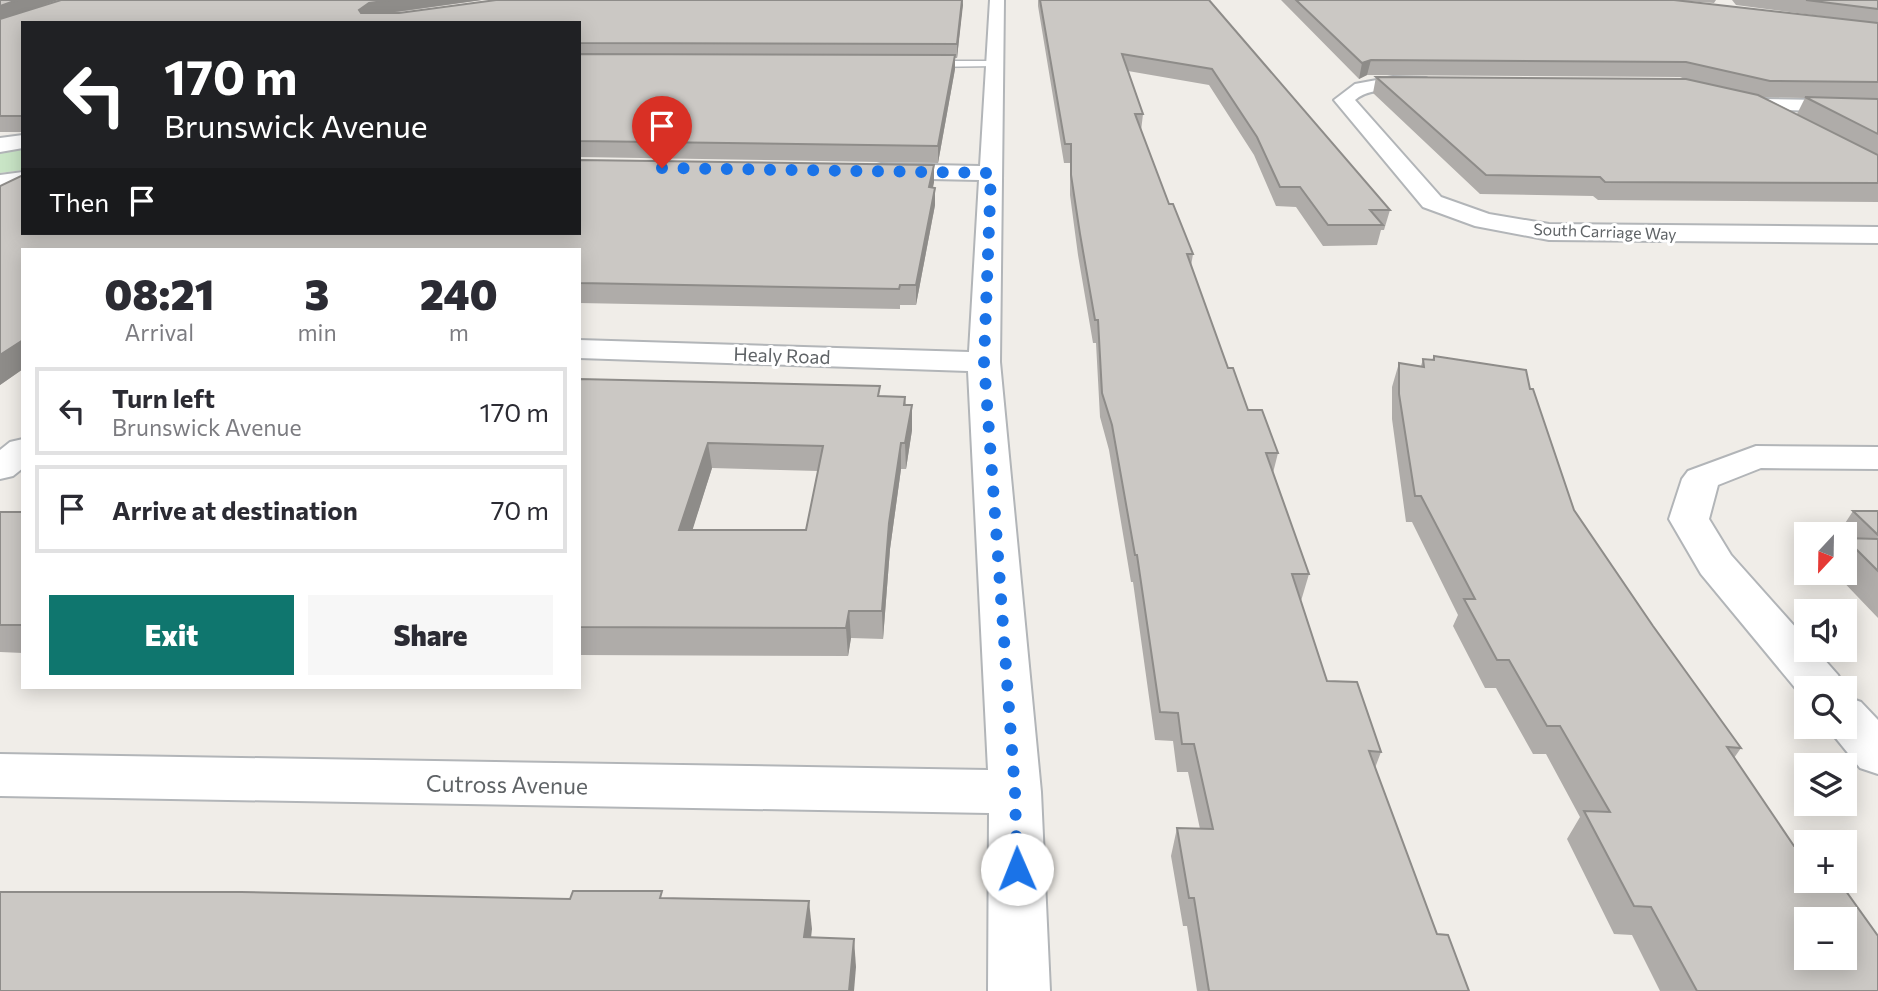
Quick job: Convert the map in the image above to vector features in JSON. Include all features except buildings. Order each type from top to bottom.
[{"type":"street","points":[[997,0],[984,362],[1015,792],[1019,991]]},
{"type":"street","name":"South Carriage Way","points":[[1449,84],[1367,84],[1352,90],[1344,100],[1432,202],[1484,221],[1549,232],[1878,236]]},
{"type":"street","points":[[1795,124],[1753,103],[1878,107]]},
{"type":"street","points":[[0,145],[21,141]]},
{"type":"street","points":[[854,171],[991,173]]},
{"type":"street","name":"Healy Road","points":[[581,349],[984,362]]},
{"type":"street","points":[[0,468],[21,452]]},
{"type":"street","points":[[1811,676],[1716,564],[1689,519],[1700,479],[1756,457],[1878,458]]},
{"type":"street","points":[[1857,730],[1878,754]]},
{"type":"street","name":"Cutross Avenue","points":[[0,775],[1015,792]]},
{"type":"lane","points":[[914,64],[995,64]]},
{"type":"green space","points":[[21,146],[21,170],[0,173],[0,151]]},
{"type":"route","points":[[662,168],[991,173],[984,362],[1015,792],[1017,869]]}]
